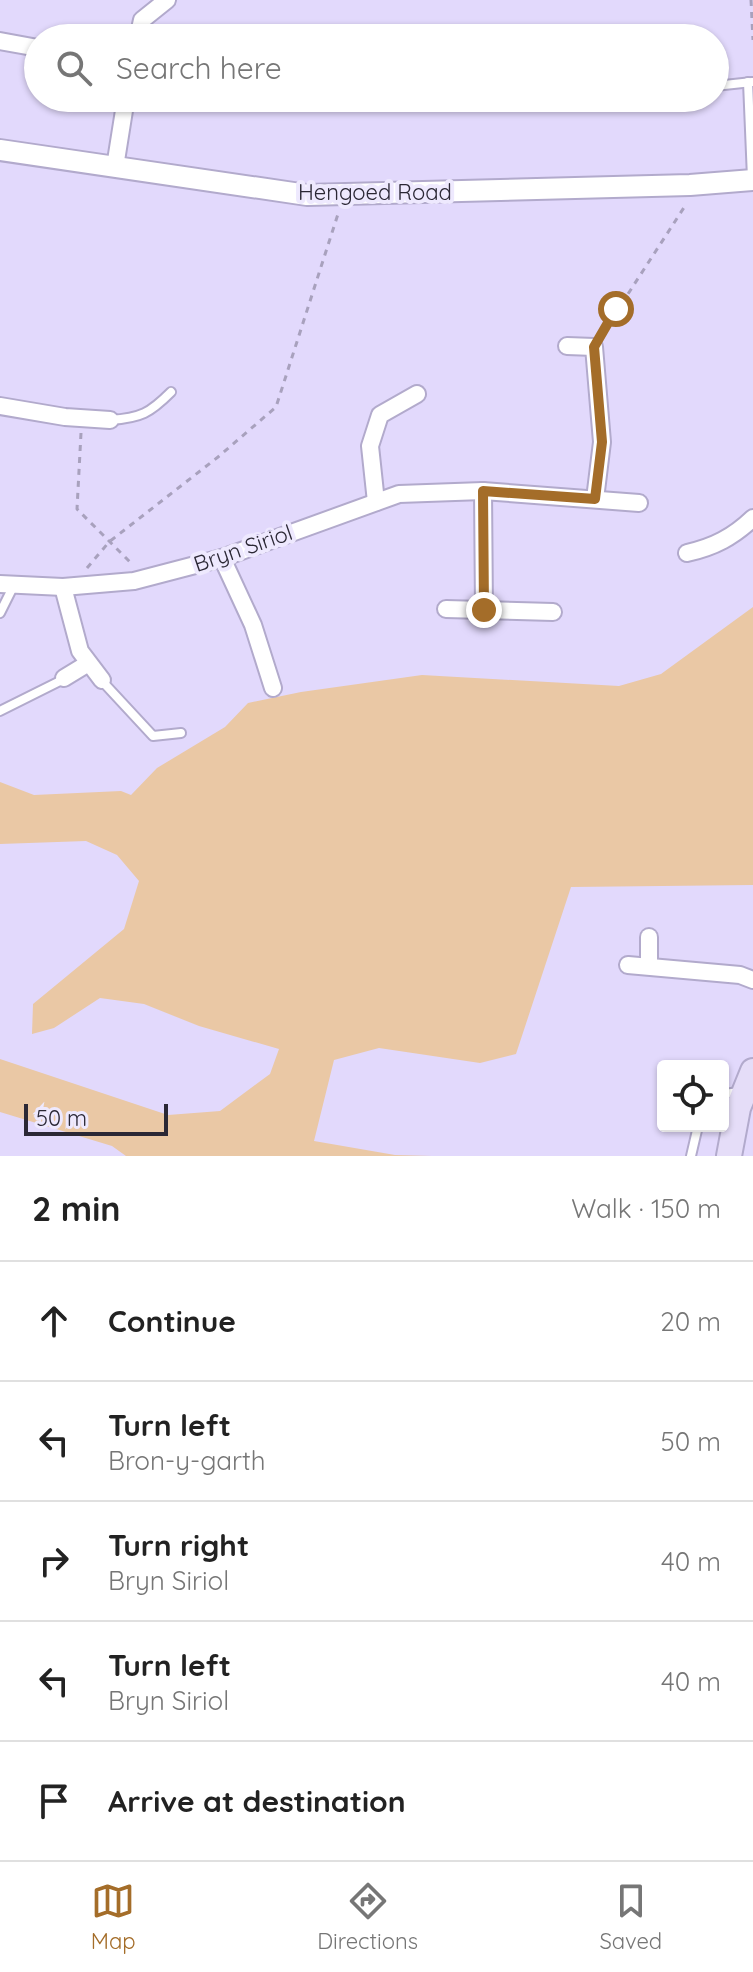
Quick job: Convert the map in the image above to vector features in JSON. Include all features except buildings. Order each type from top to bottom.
[{"type":"main road","points":[[729,1156],[740,1086]]},
{"type":"street","points":[[141,24],[167,0]]},
{"type":"street","points":[[0,41],[24,45]]},
{"type":"street","points":[[115,167],[124,112]]},
{"type":"street","name":"Hengoed Road","points":[[0,150],[307,195],[753,180]]},
{"type":"street","points":[[567,346],[594,347],[602,442],[595,499]]},
{"type":"street","points":[[376,502],[370,446],[380,415],[417,394]]},
{"type":"street","points":[[0,406],[110,420]]},
{"type":"street","points":[[483,491],[484,610]]},
{"type":"street","name":"Bryn Siriol","points":[[7,584],[68,587],[145,578],[222,558],[399,494],[483,491],[639,503]]},
{"type":"street","points":[[687,553],[711,547],[728,538],[753,518]]},
{"type":"street","points":[[222,558],[253,625],[273,688]]},
{"type":"street","points":[[68,587],[80,651],[102,680]]},
{"type":"street","points":[[446,609],[553,612]]},
{"type":"street","points":[[64,678],[87,664]]},
{"type":"street","points":[[649,937],[649,966]]},
{"type":"street","points":[[628,965],[740,975],[753,980]]},
{"type":"lane","points":[[729,84],[750,82],[753,180]]},
{"type":"lane","points":[[110,420],[143,416],[171,392]]},
{"type":"lane","points":[[0,613],[7,584]]},
{"type":"lane","points":[[0,711],[64,678]]},
{"type":"lane","points":[[102,680],[153,736],[181,733]]},
{"type":"lane","points":[[691,1156],[697,1132]]},
{"type":"path","points":[[751,0],[753,40]]},
{"type":"path","points":[[594,347],[616,309],[701,184]]},
{"type":"path","points":[[68,587],[109,542],[218,457],[276,407],[339,209]]},
{"type":"path","points":[[82,418],[77,509],[145,578]]},
{"type":"shaded area","points":[[753,607],[753,885],[571,887],[516,1054],[480,1063],[379,1048],[334,1060],[314,1141],[395,1155],[432,1156],[126,1156],[112,1146],[0,1112],[0,1059],[168,1115],[220,1111],[270,1074],[279,1049],[199,1026],[144,1004],[100,998],[54,1028],[32,1034],[33,1004],[124,929],[139,881],[117,855],[86,841],[0,844],[0,782],[34,795],[121,791],[131,795],[157,768],[225,727],[248,703],[301,692],[422,675],[619,686],[661,674]]},
{"type":"route","points":[[484,610],[483,491],[595,499],[602,442],[594,347],[616,309]]}]
